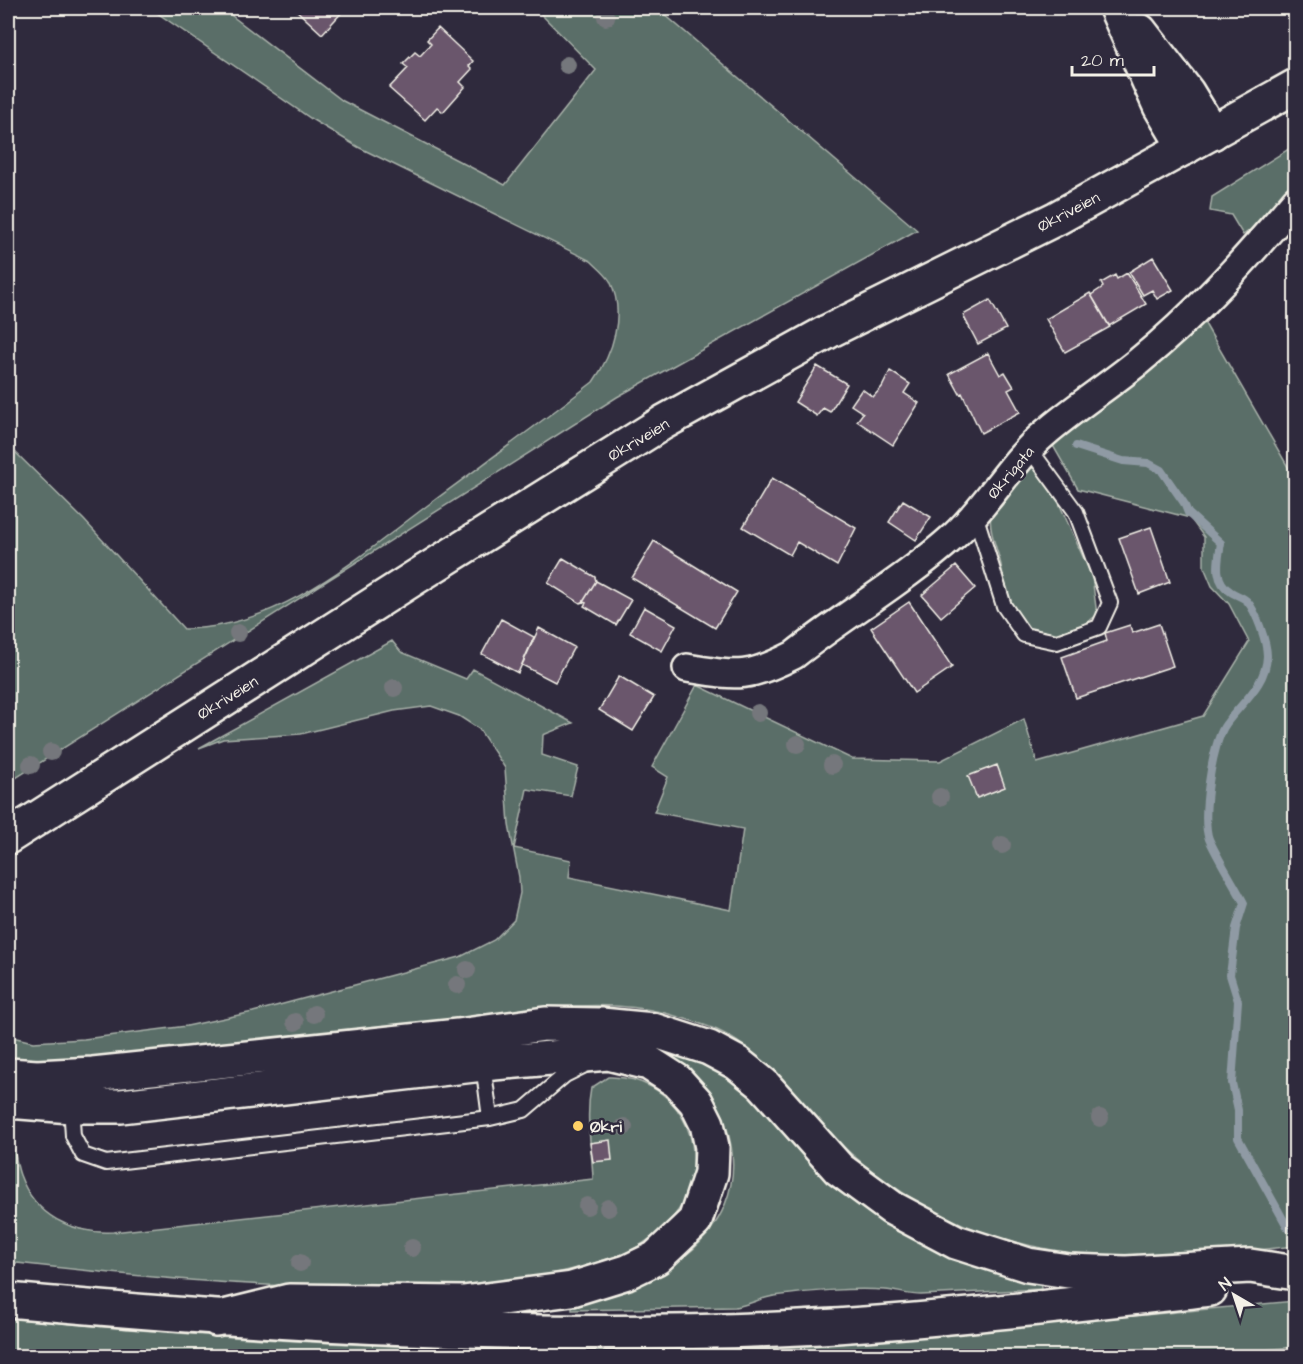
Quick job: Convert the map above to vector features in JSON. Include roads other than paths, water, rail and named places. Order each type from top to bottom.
[{"type":"main road","points":[[1116,8],[1160,106],[1198,140]]},
{"type":"main road","points":[[1122,8],[1187,92],[1198,140]]},
{"type":"main road","name":"Økriveien","points":[[8,837],[664,422],[829,331],[1057,218],[1296,86]]},
{"type":"main road","points":[[8,1075],[37,1077],[93,1074],[458,1036],[545,1024],[601,1025],[653,1030],[708,1048],[737,1064],[763,1084],[820,1150],[868,1191],[924,1227],[992,1255],[1068,1271],[1126,1273],[1250,1266],[1296,1273]]},
{"type":"main road","points":[[8,1101],[71,1106],[121,1106],[483,1064],[608,1053],[650,1063],[677,1081],[696,1102],[707,1124],[712,1147],[711,1173],[695,1221],[656,1258],[627,1272],[572,1289],[463,1303],[289,1300],[216,1319]]},
{"type":"main road","points":[[8,1300],[216,1319],[515,1333],[800,1328],[963,1316],[1296,1280]]},
{"type":"street","name":"Økrigata","points":[[687,668],[736,676],[770,667],[794,655],[929,556],[975,514],[1029,448],[1138,362],[1185,319],[1257,246],[1296,200]]},
{"type":"lane","points":[[975,514],[1004,606],[1024,635],[1058,642],[1099,627],[1110,603],[1076,512],[1029,448]]},
{"type":"lane","points":[[458,1036],[483,1064],[490,1118]]},
{"type":"lane","points":[[93,1074],[71,1106],[73,1136],[83,1155],[106,1163],[490,1118],[525,1110],[565,1075],[608,1053]]},
{"type":"waterway","points":[[1076,446],[1123,461],[1148,463],[1161,470],[1184,503],[1188,513],[1221,543],[1218,570],[1221,582],[1231,592],[1247,601],[1263,635],[1267,650],[1266,666],[1252,693],[1221,733],[1212,763],[1206,815],[1209,839],[1244,903],[1236,928],[1230,975],[1238,1001],[1232,1083],[1238,1110],[1238,1138],[1288,1228]]},
{"type":"place","name":"Økri","points":[[578,1126]]}]
